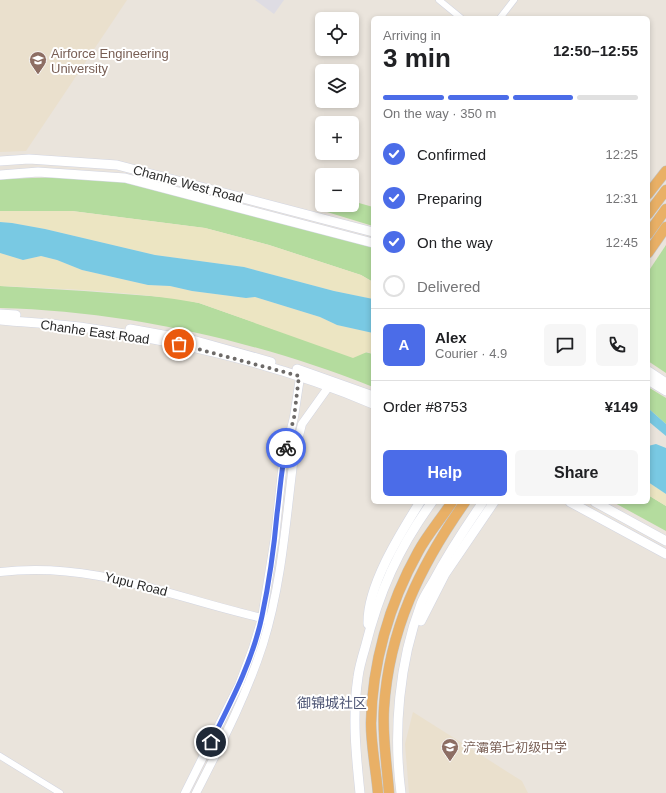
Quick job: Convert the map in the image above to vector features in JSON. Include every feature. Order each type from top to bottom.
[{"type":"highway","points":[[650,191],[666,171]]},
{"type":"highway","points":[[650,211],[666,190]]},
{"type":"highway","points":[[650,231],[666,209]]},
{"type":"highway","points":[[650,250],[666,227]]},
{"type":"highway","points":[[378,793],[371,724],[376,673],[386,627],[396,597],[418,551],[451,504]]},
{"type":"highway","points":[[389,793],[384,738],[384,708],[389,665],[395,638],[407,603],[419,576],[434,548],[464,504]]},
{"type":"main road","name":"Chanhe West Road","points":[[0,161],[29,159],[117,165],[371,231]]},
{"type":"main road","name":"Chanhe West Road","points":[[0,175],[38,172],[125,178],[371,242]]},
{"type":"main road","name":"Chanhe East Road","points":[[0,314],[96,323],[196,341],[371,395]]},
{"type":"main road","name":"Chanhe East Road","points":[[0,320],[93,329],[193,347],[300,373]]},
{"type":"main road","points":[[650,372],[666,383]]},
{"type":"main road","points":[[650,381],[666,391]]},
{"type":"main road","name":"Chanhe East Road","points":[[332,383],[371,403]]},
{"type":"main road","points":[[368,633],[368,612],[382,567],[419,504]]},
{"type":"main road","points":[[360,793],[354,722],[358,677],[368,633],[381,593],[394,563],[418,522],[431,504]]},
{"type":"main road","points":[[401,793],[397,744],[398,712],[403,674],[413,630],[422,603],[446,557],[482,504]]},
{"type":"main road","points":[[403,674],[422,618],[445,574],[493,504]]},
{"type":"main road","points":[[574,504],[666,554]]},
{"type":"main road","points":[[599,504],[666,541]]},
{"type":"street","points":[[439,0],[459,16]]},
{"type":"street","points":[[502,16],[514,0]]},
{"type":"street","points":[[185,793],[232,700],[266,619],[283,462],[294,418],[300,373]]},
{"type":"street","points":[[196,793],[239,708],[254,670],[279,572],[294,456],[299,432],[306,418],[332,383]]},
{"type":"street","name":"Yupu Road","points":[[0,572],[55,570],[111,577],[266,619]]},
{"type":"street","points":[[0,756],[60,793]]},
{"type":"shaded area","name":"Airforce Engineering University","points":[[0,0],[127,0],[26,151],[0,152]]},
{"type":"shaded area","points":[[255,0],[284,0],[274,14]]},
{"type":"shaded area","name":"浐灞第七初级中学","points":[[413,712],[522,781],[528,793],[409,793],[405,744]]},
{"type":"green space","points":[[99,176],[371,245],[371,281],[361,275],[269,245],[205,228],[72,211],[0,211],[0,179]]},
{"type":"green space","points":[[359,203],[371,206],[371,225],[327,212],[359,212]]},
{"type":"green space","points":[[666,245],[666,373],[650,362],[650,269]]},
{"type":"green space","points":[[0,286],[176,298],[199,303],[273,329],[371,354],[371,386],[284,356],[190,331],[95,315],[47,310],[0,308]]},
{"type":"green space","points":[[650,388],[666,398],[666,424],[650,410]]},
{"type":"green space","points":[[650,496],[666,506],[666,531],[617,504],[650,504]]},
{"type":"sand","points":[[0,211],[72,211],[205,228],[269,245],[361,275],[371,281],[371,299],[334,291],[244,267],[155,255],[45,229],[0,222]]},
{"type":"sand","points":[[0,253],[23,260],[41,256],[57,260],[82,270],[148,285],[170,286],[192,291],[246,298],[255,297],[320,317],[337,325],[371,333],[371,353],[367,352],[353,358],[199,303],[125,293],[0,286]]},
{"type":"sand","points":[[650,483],[666,494],[666,506],[650,496]]},
{"type":"water","points":[[0,222],[45,229],[155,255],[244,267],[334,291],[371,299],[371,333],[337,325],[320,317],[255,297],[246,298],[192,291],[170,286],[148,285],[82,270],[57,260],[41,256],[23,260],[0,253]]},
{"type":"water","points":[[650,410],[666,424],[666,436],[650,423]]},
{"type":"water","points":[[656,444],[666,448],[666,494],[650,483],[650,446]]},
{"type":"way so far","points":[[179,344],[299,376],[294,418],[286,448]]},
{"type":"place","name":"Airforce Engineering University","points":[[38,75]]},
{"type":"place","name":"浐灞第七初级中学","points":[[450,762]]},
{"type":"district","name":"御锦城社区","points":[[332,703]]},
{"type":"route","points":[[211,742],[239,686],[262,618],[275,537],[283,462],[286,448]]}]
